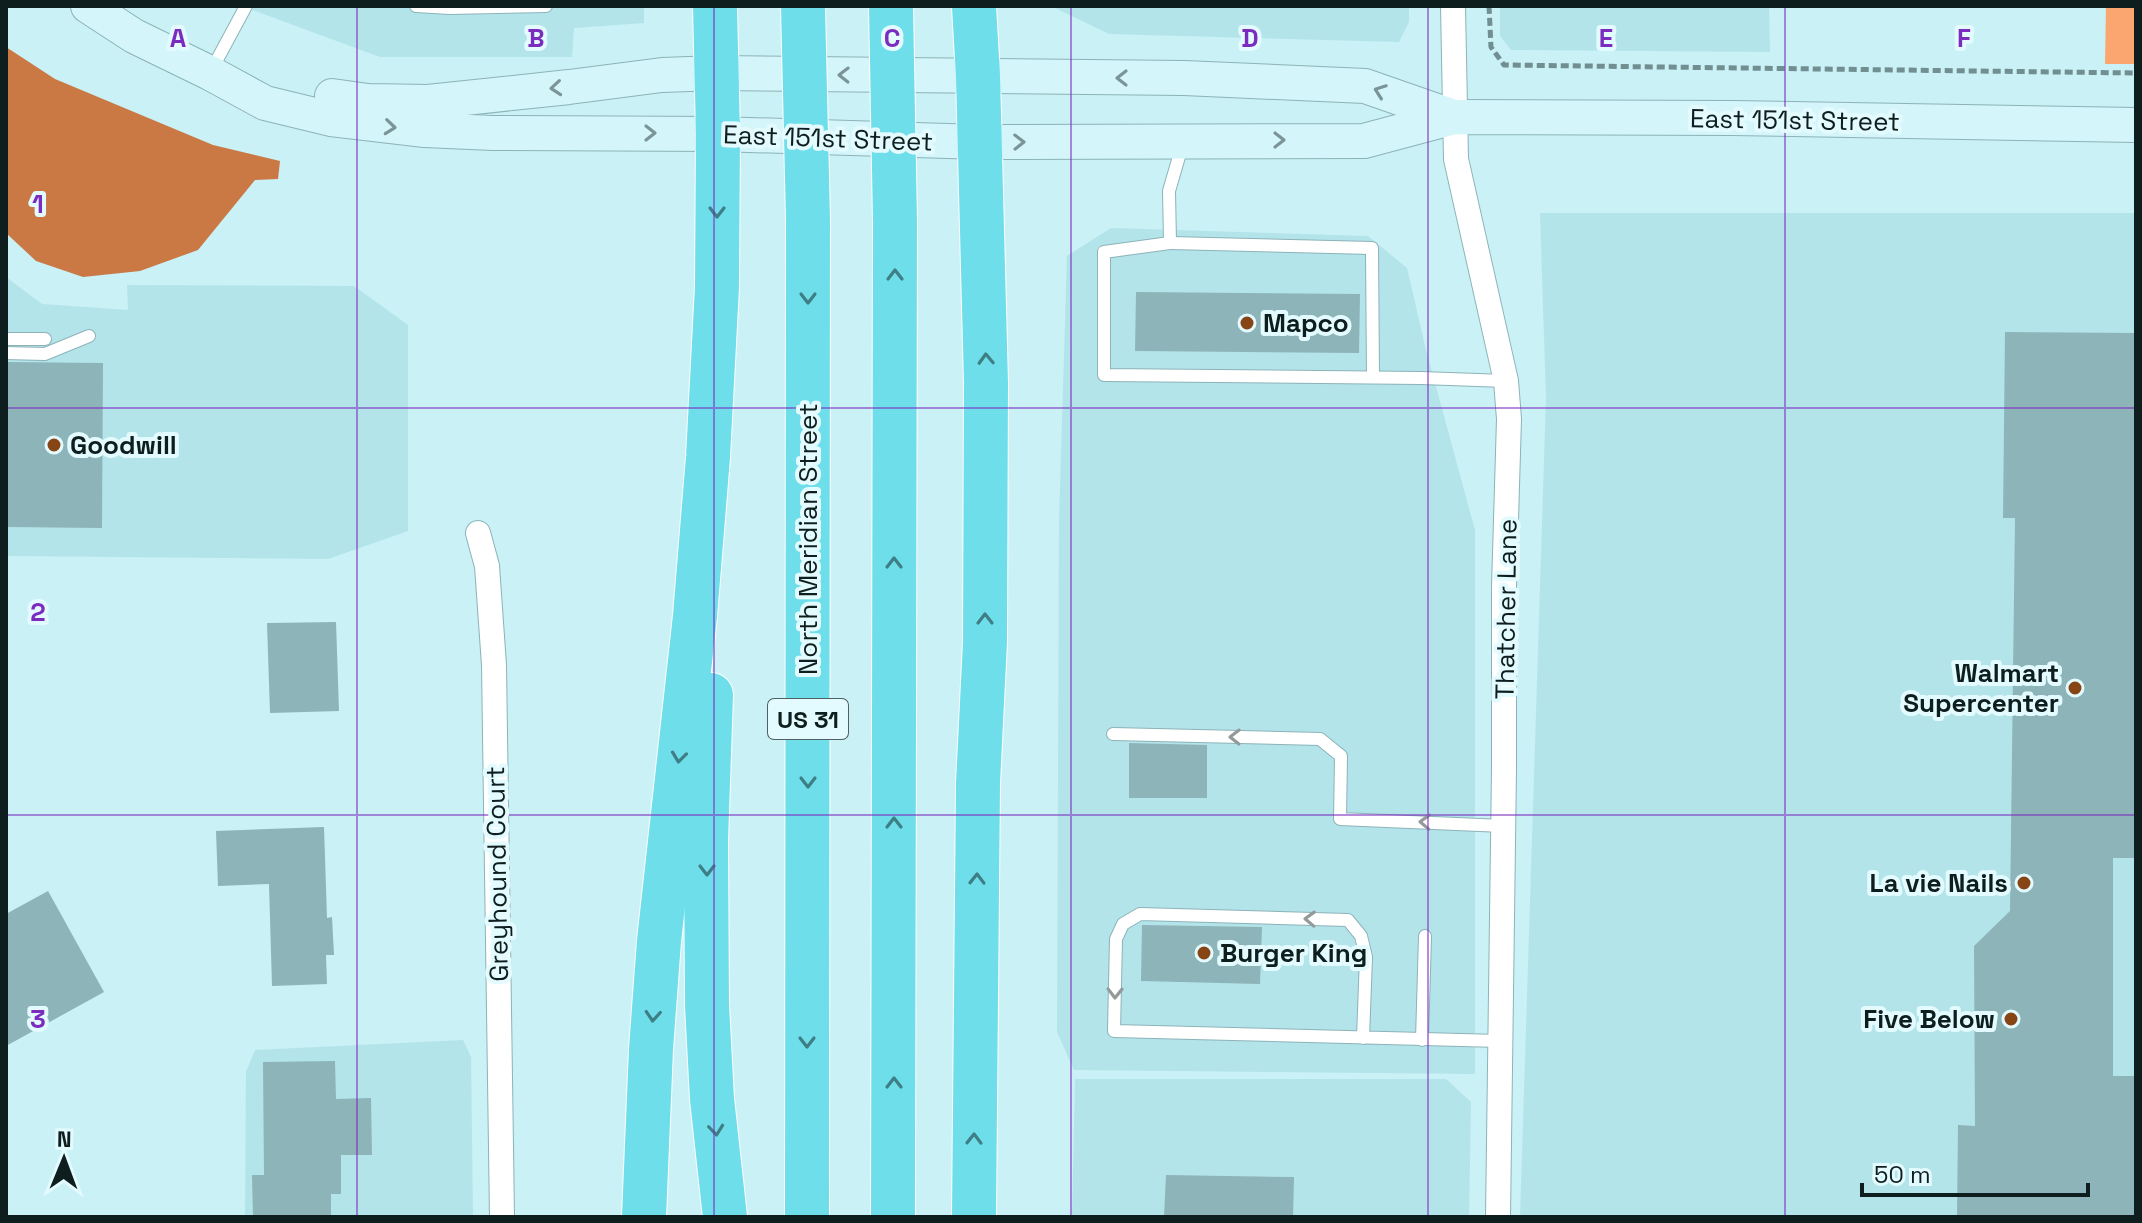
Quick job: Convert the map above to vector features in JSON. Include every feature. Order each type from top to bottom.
[{"type":"highway","points":[[644,1217],[659,941],[695,616],[708,457],[717,287],[715,6]]},
{"type":"highway","name":"North Meridian Street","points":[[803,6],[808,220],[807,1217]]},
{"type":"highway","points":[[891,6],[895,222],[893,1217]]},
{"type":"highway","points":[[974,6],[986,383],[974,1217]]},
{"type":"highway","points":[[708,457],[711,729],[706,841],[707,1005],[712,1099],[725,1217]]},
{"type":"street","name":"East 151st Street","points":[[88,6],[134,36],[265,103],[331,119],[493,133],[718,134],[980,142],[1364,141],[1454,117],[2136,125]]},
{"type":"street","name":"Thatcher Lane","points":[[1453,6],[1456,159],[1506,381],[1509,419],[1504,587],[1498,1217]]},
{"type":"street","name":"East 151st Street","points":[[210,73],[324,95],[407,103],[662,75],[717,73],[1184,78],[1365,86],[1454,117]]},
{"type":"street","name":"Greyhound Court","points":[[478,533],[489,582],[494,665],[502,1217]]},
{"type":"lane","points":[[210,73],[246,6]]},
{"type":"lane","points":[[416,6],[546,6]]},
{"type":"lane","points":[[1170,243],[1169,191],[1184,140]]},
{"type":"lane","points":[[1373,377],[1372,248],[1170,243],[1104,252],[1104,375],[1506,381]]},
{"type":"lane","points":[[6,353],[45,354],[89,336]]},
{"type":"lane","points":[[6,339],[45,339]]},
{"type":"lane","points":[[1113,734],[1320,739],[1341,756],[1340,819],[1503,826]]},
{"type":"lane","points":[[1363,1038],[1366,957],[1361,936],[1348,920],[1140,914],[1123,924],[1116,939],[1114,1031],[1422,1040],[1500,1041]]},
{"type":"lane","points":[[1422,1040],[1425,936]]},
{"type":"path","points":[[1489,6],[1491,47],[1504,65],[2136,73]]},
{"type":"shaded area","points":[[242,6],[644,6],[644,23],[574,28],[572,57],[380,57]]},
{"type":"shaded area","points":[[1051,6],[1409,6],[1409,22],[1399,42],[1109,34]]},
{"type":"shaded area","points":[[1500,6],[1769,6],[1770,52],[1511,50],[1500,36]]},
{"type":"shaded area","points":[[2106,6],[2136,6],[2136,64],[2105,64]]},
{"type":"shaded area","points":[[6,47],[55,79],[213,145],[280,161],[278,179],[255,180],[198,250],[140,271],[83,277],[36,261],[6,233]]},
{"type":"shaded area","points":[[1540,213],[2136,213],[2136,1217],[1520,1217],[1546,398]]},
{"type":"shaded area","points":[[1111,228],[1368,236],[1407,268],[1475,530],[1475,1074],[1074,1070],[1057,1032],[1059,523],[1067,256]]},
{"type":"shaded area","points":[[6,277],[42,304],[128,310],[127,285],[354,286],[408,325],[408,531],[328,559],[6,556]]},
{"type":"shaded area","points":[[463,1040],[471,1057],[473,1217],[245,1217],[246,1072],[255,1050]]},
{"type":"shaded area","points":[[1075,1079],[1446,1079],[1471,1102],[1469,1217],[1072,1217]]},
{"type":"building","name":"Mapco","points":[[1136,292],[1360,294],[1359,353],[1135,351]]},
{"type":"building","points":[[2005,332],[2136,333],[2136,858],[2113,858],[2113,1076],[2136,1076],[2136,1217],[1957,1217],[1958,1125],[1975,1126],[1974,946],[2010,911],[2015,518],[2003,518]]},
{"type":"building","name":"Goodwill","points":[[6,362],[103,363],[102,528],[6,527]]},
{"type":"building","points":[[336,622],[339,711],[270,713],[267,623]]},
{"type":"building","points":[[1129,743],[1207,745],[1207,798],[1129,798]]},
{"type":"building","points":[[324,827],[327,918],[332,917],[334,955],[326,955],[327,984],[272,986],[269,884],[218,886],[216,831]]},
{"type":"building","points":[[48,891],[104,992],[6,1046],[6,914]]},
{"type":"building","points":[[1142,925],[1262,927],[1260,984],[1141,981]]},
{"type":"building","points":[[335,1061],[336,1099],[371,1098],[372,1155],[341,1155],[341,1194],[331,1194],[331,1217],[253,1217],[252,1175],[264,1175],[263,1062]]},
{"type":"building","points":[[1166,1175],[1294,1177],[1293,1217],[1164,1217]]},
{"type":"place","name":"Mapco","points":[[1247,323]]},
{"type":"place","name":"Goodwill","points":[[54,445]]},
{"type":"place","name":"Walmart Supercenter","points":[[2075,688]]},
{"type":"place","name":"La vie Nails","points":[[2024,883]]},
{"type":"place","name":"Burger King","points":[[1204,953]]},
{"type":"place","name":"Five Below","points":[[2011,1019]]}]
